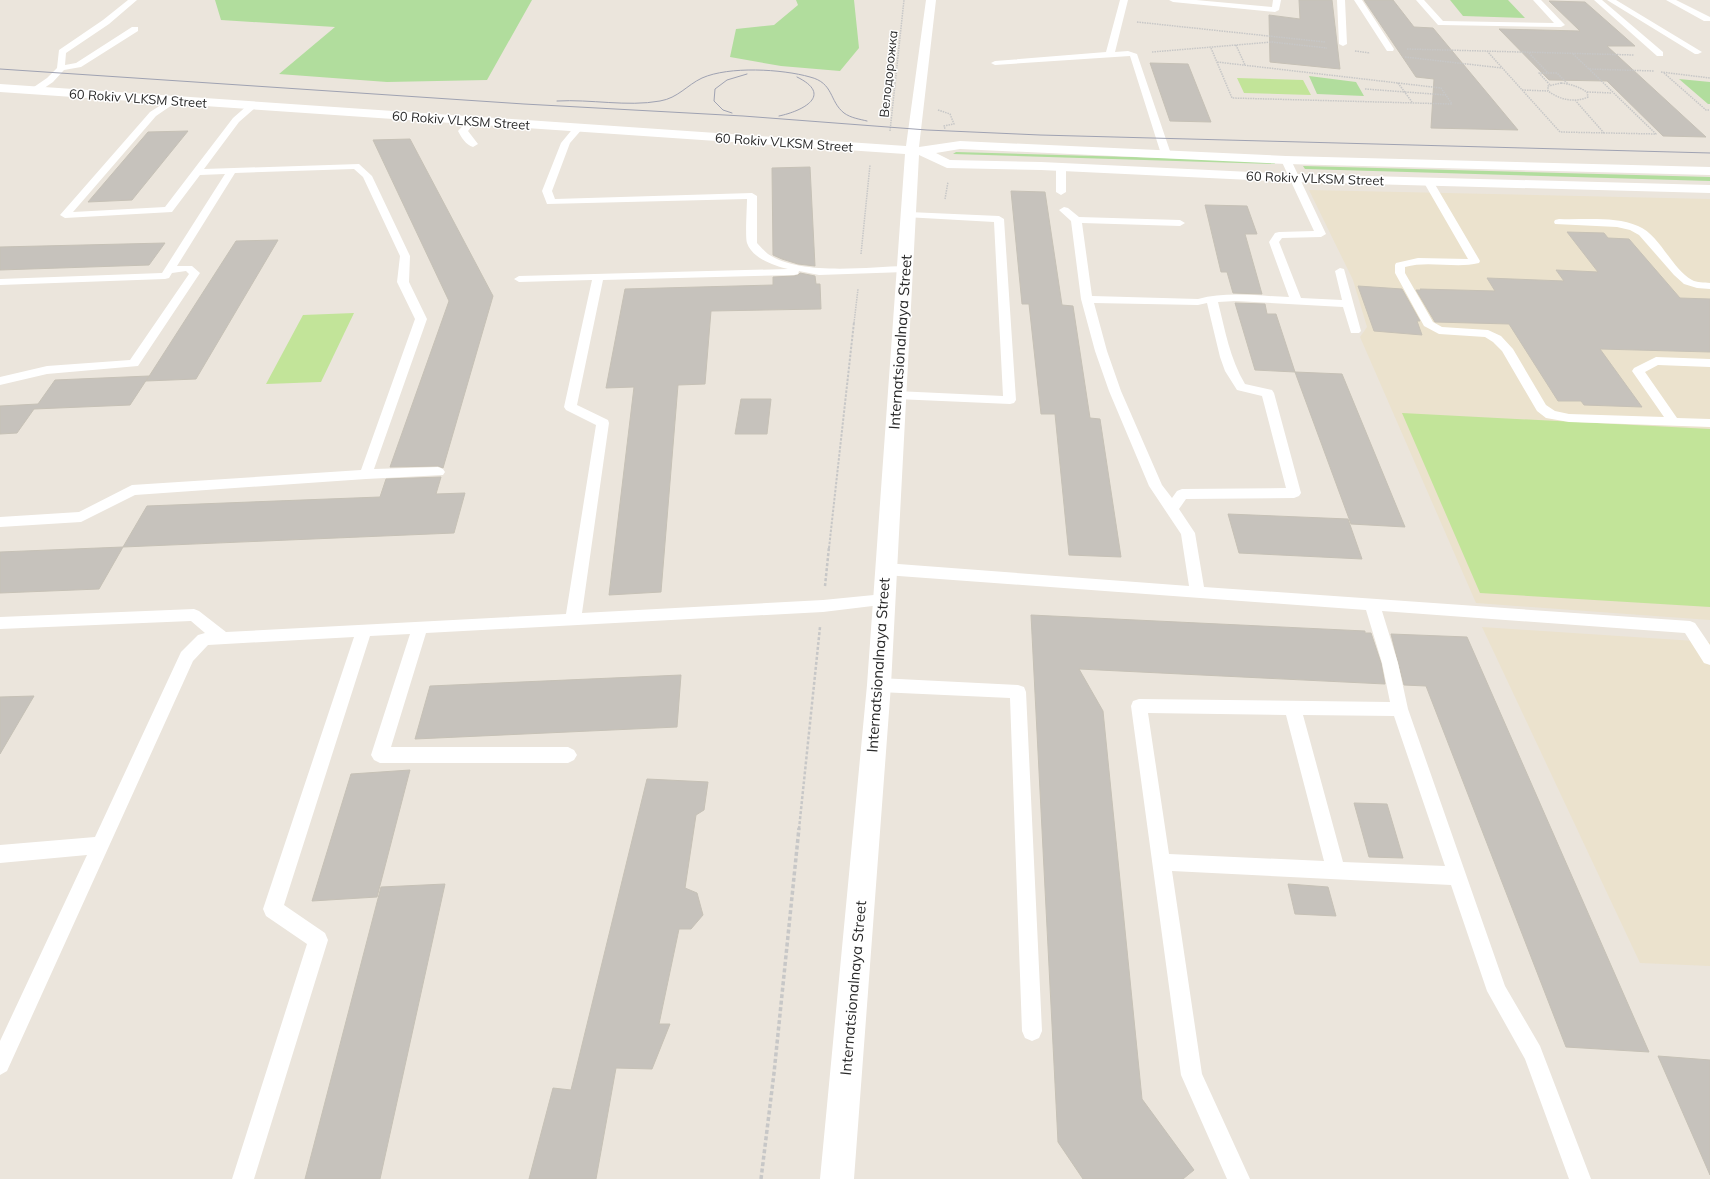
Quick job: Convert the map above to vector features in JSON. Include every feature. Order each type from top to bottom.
[{"type":"street","name":"Internatsionalnaya Street","points":[[837,1179],[879,685],[896,395],[909,215],[917,151],[918,94],[922,79],[931,0]]},
{"type":"street","name":"60 Rokiv VLKSM Street","points":[[0,88],[917,151],[960,145],[1286,160],[1710,170]]},
{"type":"street","name":"60 Rokiv VLKSM Street","points":[[917,151],[947,164],[1061,167],[1293,178],[1710,189]]},
{"type":"lane","points":[[62,68],[62,52],[106,22],[133,0]]},
{"type":"lane","points":[[1110,54],[1124,0]]},
{"type":"lane","points":[[1173,0],[1275,10],[1277,0]]},
{"type":"lane","points":[[1341,0],[1343,44]]},
{"type":"lane","points":[[1358,0],[1390,49]]},
{"type":"lane","points":[[1420,0],[1441,23],[1561,25],[1560,22],[1537,0]]},
{"type":"lane","points":[[1598,0],[1660,54]]},
{"type":"lane","points":[[1610,0],[1698,52]]},
{"type":"lane","points":[[1670,0],[1707,19],[1710,18]]},
{"type":"lane","points":[[34,90],[50,80],[62,68],[78,65],[135,29]]},
{"type":"lane","points":[[995,63],[1110,54],[1133,54],[1166,154]]},
{"type":"lane","points":[[172,101],[153,114],[64,215],[168,210],[236,120],[252,106]]},
{"type":"lane","points":[[472,121],[463,131],[465,136],[473,144]]},
{"type":"lane","points":[[578,128],[566,143],[548,191],[551,202],[752,196],[752,243],[763,256],[780,264],[819,272]]},
{"type":"lane","points":[[1286,160],[1293,178],[1321,234],[1279,235],[1274,242],[1296,301]]},
{"type":"lane","points":[[197,172],[356,166],[367,176],[405,256],[403,282],[421,319],[366,474]]},
{"type":"lane","points":[[1061,167],[1061,192]]},
{"type":"lane","points":[[0,282],[165,276],[232,171]]},
{"type":"lane","points":[[1428,181],[1475,261],[1463,263],[1415,262],[1400,265],[1400,273],[1428,324],[1439,330],[1488,334],[1498,339],[1507,349],[1541,408],[1551,415],[1569,418],[1710,423]]},
{"type":"lane","points":[[1064,210],[1076,220],[1180,223]]},
{"type":"lane","points":[[896,395],[1010,400],[998,218],[909,215]]},
{"type":"lane","points":[[1076,220],[1087,299],[1101,351],[1115,391],[1156,486],[1188,533],[1197,592]]},
{"type":"lane","points":[[1559,222],[1617,224],[1634,228],[1642,233],[1688,282],[1697,285],[1710,286]]},
{"type":"lane","points":[[0,381],[47,370],[134,362],[195,273],[188,268],[169,270]]},
{"type":"lane","points":[[519,279],[905,269]]},
{"type":"lane","points":[[1340,271],[1354,331]]},
{"type":"lane","points":[[572,620],[603,423],[570,407],[598,278]]},
{"type":"lane","points":[[1087,299],[1198,302],[1212,299],[1348,304]]},
{"type":"lane","points":[[1172,509],[1182,494],[1294,493],[1268,393],[1241,387],[1231,371],[1226,358],[1212,299]]},
{"type":"lane","points":[[1673,421],[1638,371],[1656,361],[1710,362]]},
{"type":"lane","points":[[0,522],[81,518],[132,490],[366,474],[438,472]]},
{"type":"lane","points":[[885,568],[1197,592],[1690,626],[1710,658]]},
{"type":"lane","points":[[0,1064],[187,657],[204,639],[822,606],[884,600]]},
{"type":"lane","points":[[1372,604],[1390,663],[1400,709],[1497,991],[1533,1053],[1580,1179]]},
{"type":"lane","points":[[0,623],[194,615],[224,638]]},
{"type":"lane","points":[[420,627],[380,755],[568,755]]},
{"type":"lane","points":[[243,1179],[318,940],[273,909],[364,630]]},
{"type":"lane","points":[[879,685],[1018,692],[1032,1031]]},
{"type":"lane","points":[[1239,1179],[1192,1075],[1139,706],[1400,709]]},
{"type":"lane","points":[[1293,708],[1336,870]]},
{"type":"lane","points":[[0,854],[101,844]]},
{"type":"lane","points":[[1161,862],[1458,876]]},
{"type":"path","name":"Велодорожка","points":[[887,149],[892,120],[904,0]]},
{"type":"path","points":[[1119,20],[1343,44]]},
{"type":"path","points":[[1133,54],[1272,42],[1327,48]]},
{"type":"path","points":[[1236,45],[1245,66]]},
{"type":"path","points":[[1211,48],[1232,98],[1452,104],[1441,88],[1217,62]]},
{"type":"path","points":[[1390,49],[1632,55],[1660,54]]},
{"type":"path","points":[[1351,51],[1374,54]]},
{"type":"path","points":[[1487,51],[1560,132],[1656,134],[1572,53]]},
{"type":"path","points":[[1528,52],[1548,73]]},
{"type":"path","points":[[1405,57],[1502,68]]},
{"type":"path","points":[[1589,69],[1653,71],[1710,78]]},
{"type":"path","points":[[1550,85],[1539,73],[1557,73],[1568,84]]},
{"type":"path","points":[[1664,73],[1706,110],[1710,110]]},
{"type":"path","points":[[1398,83],[1412,103]]},
{"type":"path","points":[[1550,85],[1568,84],[1587,92],[1613,93]]},
{"type":"path","points":[[1548,90],[1547,88],[1550,85]]},
{"type":"path","points":[[1364,90],[1446,95]]},
{"type":"path","points":[[1522,90],[1548,90],[1556,96],[1575,100],[1585,99],[1588,97],[1587,92]]},
{"type":"path","points":[[1575,100],[1604,133]]},
{"type":"path","points":[[761,1179],[774,1073],[822,606],[860,271],[866,192],[870,164]]},
{"type":"shaded area","points":[[1309,190],[1710,199],[1710,620],[1476,603],[1360,337],[1367,327],[1353,280]]},
{"type":"shaded area","points":[[1482,627],[1710,642],[1710,966],[1640,963]]},
{"type":"green space","points":[[215,0],[532,0],[487,80],[387,82],[279,74],[335,27],[221,20]]},
{"type":"green space","points":[[796,0],[854,0],[859,48],[840,71],[781,66],[730,57],[736,29],[774,25],[798,5]]},
{"type":"green space","points":[[1450,0],[1508,0],[1525,18],[1463,16]]},
{"type":"green space","points":[[1309,76],[1356,82],[1364,96],[1317,94]]},
{"type":"green space","points":[[1237,78],[1303,80],[1311,95],[1244,93]]},
{"type":"green space","points":[[1679,79],[1710,82],[1710,104],[1708,104]]},
{"type":"green space","points":[[956,152],[1274,161],[1275,164],[953,154]]},
{"type":"green space","points":[[1303,166],[1710,177],[1710,181],[1305,169]]},
{"type":"green space","points":[[354,313],[321,382],[266,384],[303,315]]},
{"type":"green space","points":[[1402,413],[1710,429],[1710,607],[1480,593]]},
{"type":"building","points":[[1299,0],[1332,0],[1340,69],[1270,62],[1269,15],[1300,19]]},
{"type":"building","points":[[1364,0],[1393,0],[1414,27],[1433,28],[1518,130],[1431,128],[1434,79],[1416,77]]},
{"type":"building","points":[[1549,1],[1585,2],[1635,46],[1607,46],[1706,137],[1663,136],[1607,81],[1549,80],[1499,29],[1580,31]]},
{"type":"building","points":[[1150,63],[1188,64],[1211,122],[1170,121]]},
{"type":"building","points":[[188,131],[132,200],[88,202],[148,132]]},
{"type":"building","points":[[410,139],[493,296],[443,468],[438,466],[390,467],[449,301],[373,140]]},
{"type":"building","points":[[810,167],[815,266],[798,264],[773,255],[772,168]]},
{"type":"building","points":[[1011,191],[1045,192],[1062,305],[1073,306],[1090,418],[1100,419],[1121,557],[1069,555],[1055,414],[1041,414],[1029,304],[1022,304]]},
{"type":"building","points":[[1205,205],[1247,206],[1257,234],[1245,234],[1262,294],[1233,293],[1227,272],[1221,272]]},
{"type":"building","points":[[1567,232],[1604,233],[1608,238],[1629,239],[1680,298],[1710,299],[1710,352],[1600,349],[1642,407],[1584,405],[1581,401],[1558,401],[1509,324],[1435,322],[1416,290],[1495,291],[1487,278],[1564,281],[1556,270],[1598,272]]},
{"type":"building","points":[[278,240],[196,379],[146,381],[236,241]]},
{"type":"building","points":[[165,243],[149,265],[0,270],[0,247]]},
{"type":"building","points":[[800,273],[815,276],[816,284],[820,284],[821,309],[711,311],[705,384],[678,385],[661,592],[609,595],[634,387],[606,388],[625,289],[773,285],[773,277],[794,276]]},
{"type":"building","points":[[1358,286],[1402,289],[1420,321],[1417,321],[1422,335],[1374,331]]},
{"type":"building","points":[[1235,303],[1265,304],[1267,314],[1276,314],[1295,372],[1255,370]]},
{"type":"building","points":[[1295,372],[1342,374],[1405,527],[1351,524]]},
{"type":"building","points":[[149,376],[130,405],[34,409],[17,433],[0,434],[0,406],[38,404],[55,380]]},
{"type":"building","points":[[741,399],[771,399],[767,434],[735,434]]},
{"type":"building","points":[[441,477],[436,494],[465,493],[454,533],[123,547],[147,506],[380,497],[386,479]]},
{"type":"building","points":[[1228,514],[1348,519],[1362,559],[1239,553]]},
{"type":"building","points":[[123,547],[99,589],[0,593],[0,552]]},
{"type":"building","points":[[1031,615],[1365,631],[1365,633],[1371,633],[1381,663],[1385,684],[1079,669],[1103,711],[1142,1099],[1194,1170],[1183,1179],[1083,1179],[1058,1142]]},
{"type":"building","points":[[1391,634],[1467,637],[1649,1052],[1566,1047],[1426,686],[1404,685]]},
{"type":"building","points":[[681,675],[677,727],[415,739],[430,686]]},
{"type":"building","points":[[34,696],[0,754],[0,697]]},
{"type":"building","points":[[410,770],[377,897],[312,901],[351,774]]},
{"type":"building","points":[[647,779],[708,782],[704,810],[696,815],[685,888],[697,893],[703,915],[691,929],[679,929],[659,1024],[670,1024],[652,1069],[616,1068],[596,1179],[529,1179],[553,1088],[571,1090]]},
{"type":"building","points":[[1354,803],[1387,804],[1403,858],[1369,857]]},
{"type":"building","points":[[445,884],[380,1179],[305,1179],[381,887]]},
{"type":"building","points":[[1288,884],[1328,887],[1336,916],[1295,914]]},
{"type":"building","points":[[1658,1056],[1710,1060],[1710,1175]]},
{"type":"tram line","points":[[0,69],[524,104],[743,116],[927,130],[1040,135],[1710,153]]},
{"type":"tram line","points":[[557,101],[622,103],[647,103],[660,101],[672,97],[702,78],[713,74],[741,70],[756,70],[798,74],[818,80],[827,88],[839,108],[844,113],[867,121]]},
{"type":"tram line","points":[[732,113],[723,110],[714,101],[715,89],[727,80],[747,74]]},
{"type":"tram line","points":[[779,116],[788,114],[805,106],[814,96],[813,90],[808,84],[797,77]]}]
